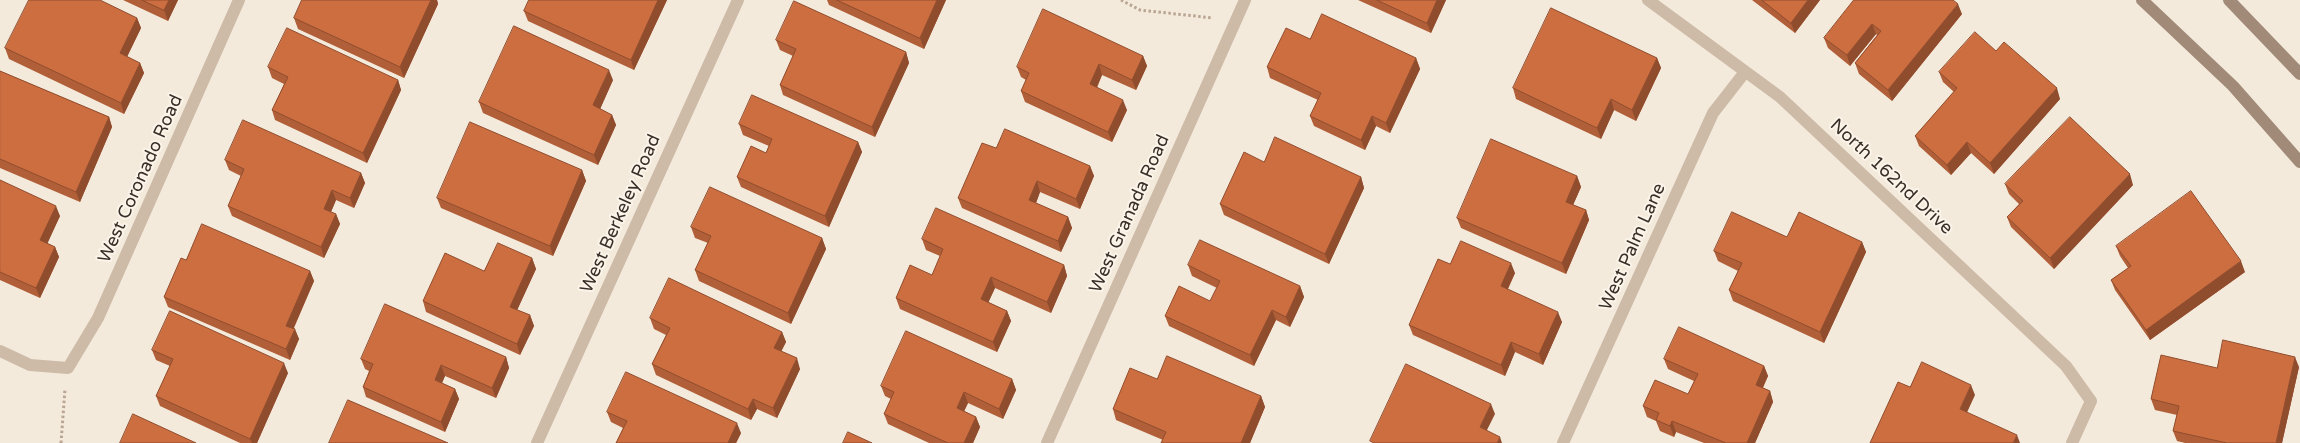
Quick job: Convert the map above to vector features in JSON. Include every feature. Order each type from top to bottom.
[{"type":"main road","points":[[2142,0],[2233,86],[2300,162]]},
{"type":"main road","points":[[2229,0],[2300,74]]},
{"type":"street","name":"West Coronado Road","points":[[68,368],[98,318],[239,0]]},
{"type":"street","name":"West Berkeley Road","points":[[537,443],[738,0]]},
{"type":"street","name":"West Granada Road","points":[[1047,443],[1245,0]]},
{"type":"street","name":"North 162nd Drive","points":[[1648,0],[1780,97],[2066,366],[2091,401],[2072,443]]},
{"type":"street","name":"West Palm Lane","points":[[1563,443],[1713,113],[1745,72]]},
{"type":"street","points":[[0,351],[30,365],[68,368]]},
{"type":"path","points":[[1121,0],[1140,10],[1201,16],[1235,22]]},
{"type":"path","points":[[61,443],[68,368]]},
{"type":"building","points":[[29,0],[100,0],[137,18],[120,53],[140,63],[121,103],[5,48]]},
{"type":"building","points":[[142,0],[169,0],[164,10]]},
{"type":"building","points":[[302,0],[431,0],[400,67],[294,18]]},
{"type":"building","points":[[529,0],[658,0],[631,60],[524,11]]},
{"type":"building","points":[[837,0],[937,0],[920,38]]},
{"type":"building","points":[[1377,0],[1437,0],[1427,23]]},
{"type":"building","points":[[1762,0],[1808,0],[1791,23]]},
{"type":"building","points":[[1854,0],[1953,0],[1958,4],[1888,90],[1855,63],[1881,31],[1872,24],[1847,55],[1824,38]]},
{"type":"building","points":[[794,1],[906,52],[872,127],[780,85],[796,49],[776,40]]},
{"type":"building","points":[[1551,8],[1657,58],[1632,110],[1611,99],[1597,128],[1513,88]]},
{"type":"building","points":[[1043,9],[1143,56],[1132,80],[1099,64],[1090,84],[1123,100],[1108,132],[1021,91],[1029,73],[1017,67]]},
{"type":"building","points":[[1322,14],[1416,58],[1386,123],[1372,116],[1361,140],[1310,116],[1321,93],[1267,67],[1286,28],[1310,39]]},
{"type":"building","points":[[514,26],[609,70],[593,105],[612,115],[594,155],[479,102]]},
{"type":"building","points":[[287,28],[398,80],[363,153],[272,110],[288,77],[268,67]]},
{"type":"building","points":[[1975,32],[1996,51],[2004,42],[2057,88],[1990,163],[1967,142],[1947,165],[1915,136],[1957,88],[1939,72]]},
{"type":"building","points":[[0,71],[109,117],[76,192],[0,159]]},
{"type":"building","points":[[752,95],[858,142],[825,216],[737,177],[751,146],[766,153],[772,139],[739,124]]},
{"type":"building","points":[[2070,117],[2130,174],[2050,258],[2007,217],[2023,201],[2005,184]]},
{"type":"building","points":[[243,120],[361,173],[350,198],[332,190],[324,209],[336,214],[321,247],[228,206],[244,169],[225,160]]},
{"type":"building","points":[[470,122],[582,170],[550,246],[437,198]]},
{"type":"building","points":[[1005,129],[1090,166],[1076,199],[1037,181],[1029,200],[1068,217],[1058,241],[958,198],[982,143],[996,148]]},
{"type":"building","points":[[1275,137],[1361,177],[1325,254],[1220,204],[1244,152],[1264,162]]},
{"type":"building","points":[[1491,139],[1577,176],[1566,202],[1586,210],[1562,263],[1457,218]]},
{"type":"building","points":[[0,180],[56,206],[40,240],[55,247],[36,288],[0,272]]},
{"type":"building","points":[[710,187],[822,238],[788,313],[695,270],[711,236],[691,227]]},
{"type":"building","points":[[2191,191],[2241,261],[2146,330],[2111,280],[2131,266],[2116,246]]},
{"type":"building","points":[[936,208],[1064,265],[1047,302],[991,277],[981,299],[1007,311],[993,342],[896,298],[910,265],[932,275],[943,249],[922,239]]},
{"type":"building","points":[[1732,212],[1787,237],[1799,212],[1862,242],[1820,332],[1729,290],[1742,263],[1714,251]]},
{"type":"building","points":[[202,224],[310,271],[286,326],[295,329],[286,349],[164,297],[181,258],[186,260]]},
{"type":"building","points":[[1200,240],[1300,286],[1286,317],[1272,310],[1250,355],[1165,316],[1179,286],[1210,301],[1220,281],[1188,265]]},
{"type":"building","points":[[1461,241],[1511,263],[1501,286],[1558,312],[1539,354],[1511,342],[1501,365],[1409,325],[1438,259],[1450,264]]},
{"type":"building","points":[[498,243],[532,258],[510,307],[530,315],[517,344],[423,301],[445,253],[484,271]]},
{"type":"building","points":[[669,278],[782,332],[774,348],[797,358],[773,408],[753,399],[748,409],[652,364],[670,328],[650,318]]},
{"type":"building","points":[[385,304],[506,357],[492,388],[441,365],[435,380],[455,389],[441,422],[363,387],[373,364],[361,359]]},
{"type":"building","points":[[170,311],[284,363],[250,439],[156,396],[173,359],[152,350]]},
{"type":"building","points":[[1679,327],[1764,366],[1756,385],[1770,391],[1747,443],[1726,443],[1672,421],[1670,426],[1656,420],[1659,413],[1643,406],[1655,380],[1688,394],[1698,374],[1664,359]]},
{"type":"building","points":[[906,331],[1012,379],[999,409],[964,392],[957,408],[976,417],[964,443],[948,443],[884,414],[894,392],[881,386]]},
{"type":"building","points":[[2223,340],[2295,357],[2276,443],[2227,443],[2173,431],[2179,406],[2151,399],[2161,355],[2217,368]]},
{"type":"building","points":[[1167,356],[1261,396],[1241,443],[1161,443],[1166,432],[1113,409],[1130,368],[1157,379]]},
{"type":"building","points":[[1922,362],[1971,385],[1960,409],[2017,435],[2013,443],[1870,443],[1898,382],[1910,387]]},
{"type":"building","points":[[1406,364],[1491,404],[1480,427],[1500,437],[1497,443],[1374,443],[1370,441]]},
{"type":"building","points":[[626,372],[737,423],[728,443],[616,443],[627,421],[607,412]]},
{"type":"building","points":[[348,400],[448,443],[329,443]]},
{"type":"building","points":[[133,414],[196,443],[120,443]]},
{"type":"building","points":[[848,432],[872,443],[843,443]]}]
